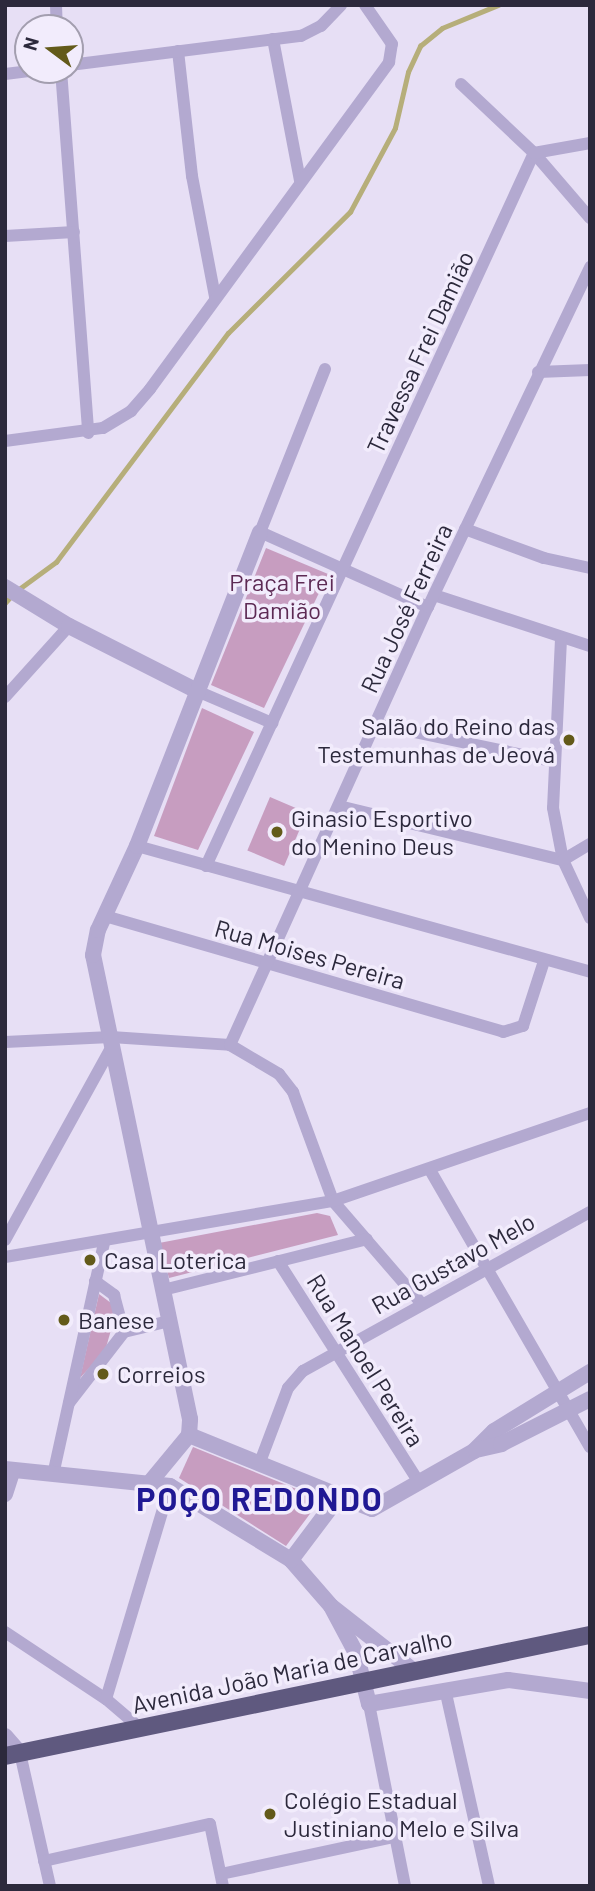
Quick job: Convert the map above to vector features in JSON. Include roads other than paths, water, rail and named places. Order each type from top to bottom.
[{"type":"main road","name":"Avenida João Maria de Carvalho","points":[[13,1755],[590,1634]]},
{"type":"street","points":[[84,63],[301,36],[321,26],[341,5]]},
{"type":"street","points":[[5,441],[88,433],[131,411],[392,56],[392,44],[365,5]]},
{"type":"street","points":[[273,39],[300,181]]},
{"type":"street","points":[[177,51],[192,176],[215,297]]},
{"type":"street","points":[[62,84],[88,433]]},
{"type":"street","points":[[461,84],[534,153],[590,218]]},
{"type":"street","points":[[534,153],[590,143]]},
{"type":"street","name":"Travessa Frei Damião","points":[[344,570],[534,153]]},
{"type":"street","points":[[5,236],[74,232]]},
{"type":"street","name":"Rua José Ferreira","points":[[230,1045],[302,892],[428,607],[590,267]]},
{"type":"street","points":[[190,1435],[152,1235],[94,968],[95,942],[137,846],[325,369]]},
{"type":"street","points":[[538,372],[590,370]]},
{"type":"street","points":[[466,529],[544,558],[590,568]]},
{"type":"street","points":[[260,533],[428,607]]},
{"type":"street","points":[[206,866],[344,570]]},
{"type":"street","points":[[5,587],[69,626],[197,691],[272,723]]},
{"type":"street","points":[[434,595],[561,639],[590,646]]},
{"type":"street","points":[[5,697],[69,626]]},
{"type":"street","points":[[561,639],[552,761],[553,808],[563,860],[590,918]]},
{"type":"street","points":[[376,724],[552,761]]},
{"type":"street","points":[[339,806],[563,860],[590,844]]},
{"type":"street","points":[[137,846],[590,972]]},
{"type":"street","name":"Rua Moises Pereira","points":[[105,916],[503,1032],[523,1026],[544,961]]},
{"type":"street","points":[[5,1042],[230,1045],[287,1082],[333,1201],[421,1303]]},
{"type":"street","points":[[5,1240],[111,1042]]},
{"type":"street","points":[[5,1257],[152,1235],[333,1201],[590,1113]]},
{"type":"street","points":[[430,1170],[560,1389],[590,1447]]},
{"type":"street","name":"Rua Gustavo Melo","points":[[260,1462],[293,1381],[421,1303],[590,1212]]},
{"type":"street","points":[[163,1290],[367,1239]]},
{"type":"street","points":[[53,1475],[66,1406],[104,1243]]},
{"type":"street","name":"Rua Manoel Pereira","points":[[278,1261],[339,1352],[419,1482]]},
{"type":"street","points":[[95,1281],[114,1295],[124,1332]]},
{"type":"street","points":[[66,1406],[124,1332],[169,1321]]},
{"type":"street","points":[[474,1451],[494,1431],[590,1372]]},
{"type":"street","points":[[190,1435],[372,1509],[474,1451],[501,1444],[590,1399]]},
{"type":"street","points":[[151,1481],[190,1435]]},
{"type":"street","points":[[5,1494],[9,1470],[151,1481],[170,1486],[291,1559],[331,1605],[414,1671]]},
{"type":"street","points":[[106,1699],[170,1486]]},
{"type":"street","points":[[291,1559],[340,1495]]},
{"type":"street","points":[[331,1605],[351,1642],[364,1681],[405,1886]]},
{"type":"street","points":[[5,1632],[106,1699],[140,1728]]},
{"type":"street","points":[[369,1704],[445,1689],[526,1679],[590,1691]]},
{"type":"street","points":[[445,1689],[489,1886]]},
{"type":"street","points":[[5,1736],[13,1755],[50,1886]]},
{"type":"street","points":[[44,1861],[210,1824],[222,1880],[394,1837]]},
{"type":"waterway","points":[[19,589],[56,562],[228,333],[350,212],[395,128],[408,72],[420,46],[442,28],[498,5]]},
{"type":"waterway","points":[[5,603],[12,595]]},
{"type":"place","name":"Salão do Reino das Testemunhas de Jeová","points":[[569,740]]},
{"type":"place","name":"Ginasio Esportivo do Menino Deus","points":[[277,832]]},
{"type":"place","name":"Casa Loterica","points":[[90,1260]]},
{"type":"place","name":"Banese","points":[[64,1320]]},
{"type":"place","name":"Correios","points":[[103,1374]]},
{"type":"place","name":"Colégio Estadual Justiniano Melo e Silva","points":[[270,1814]]},
{"type":"district","name":"POÇO REDONDO","points":[[260,1498]]},
{"type":"park label","name":"Praça Frei Damião","points":[[282,596]]}]
